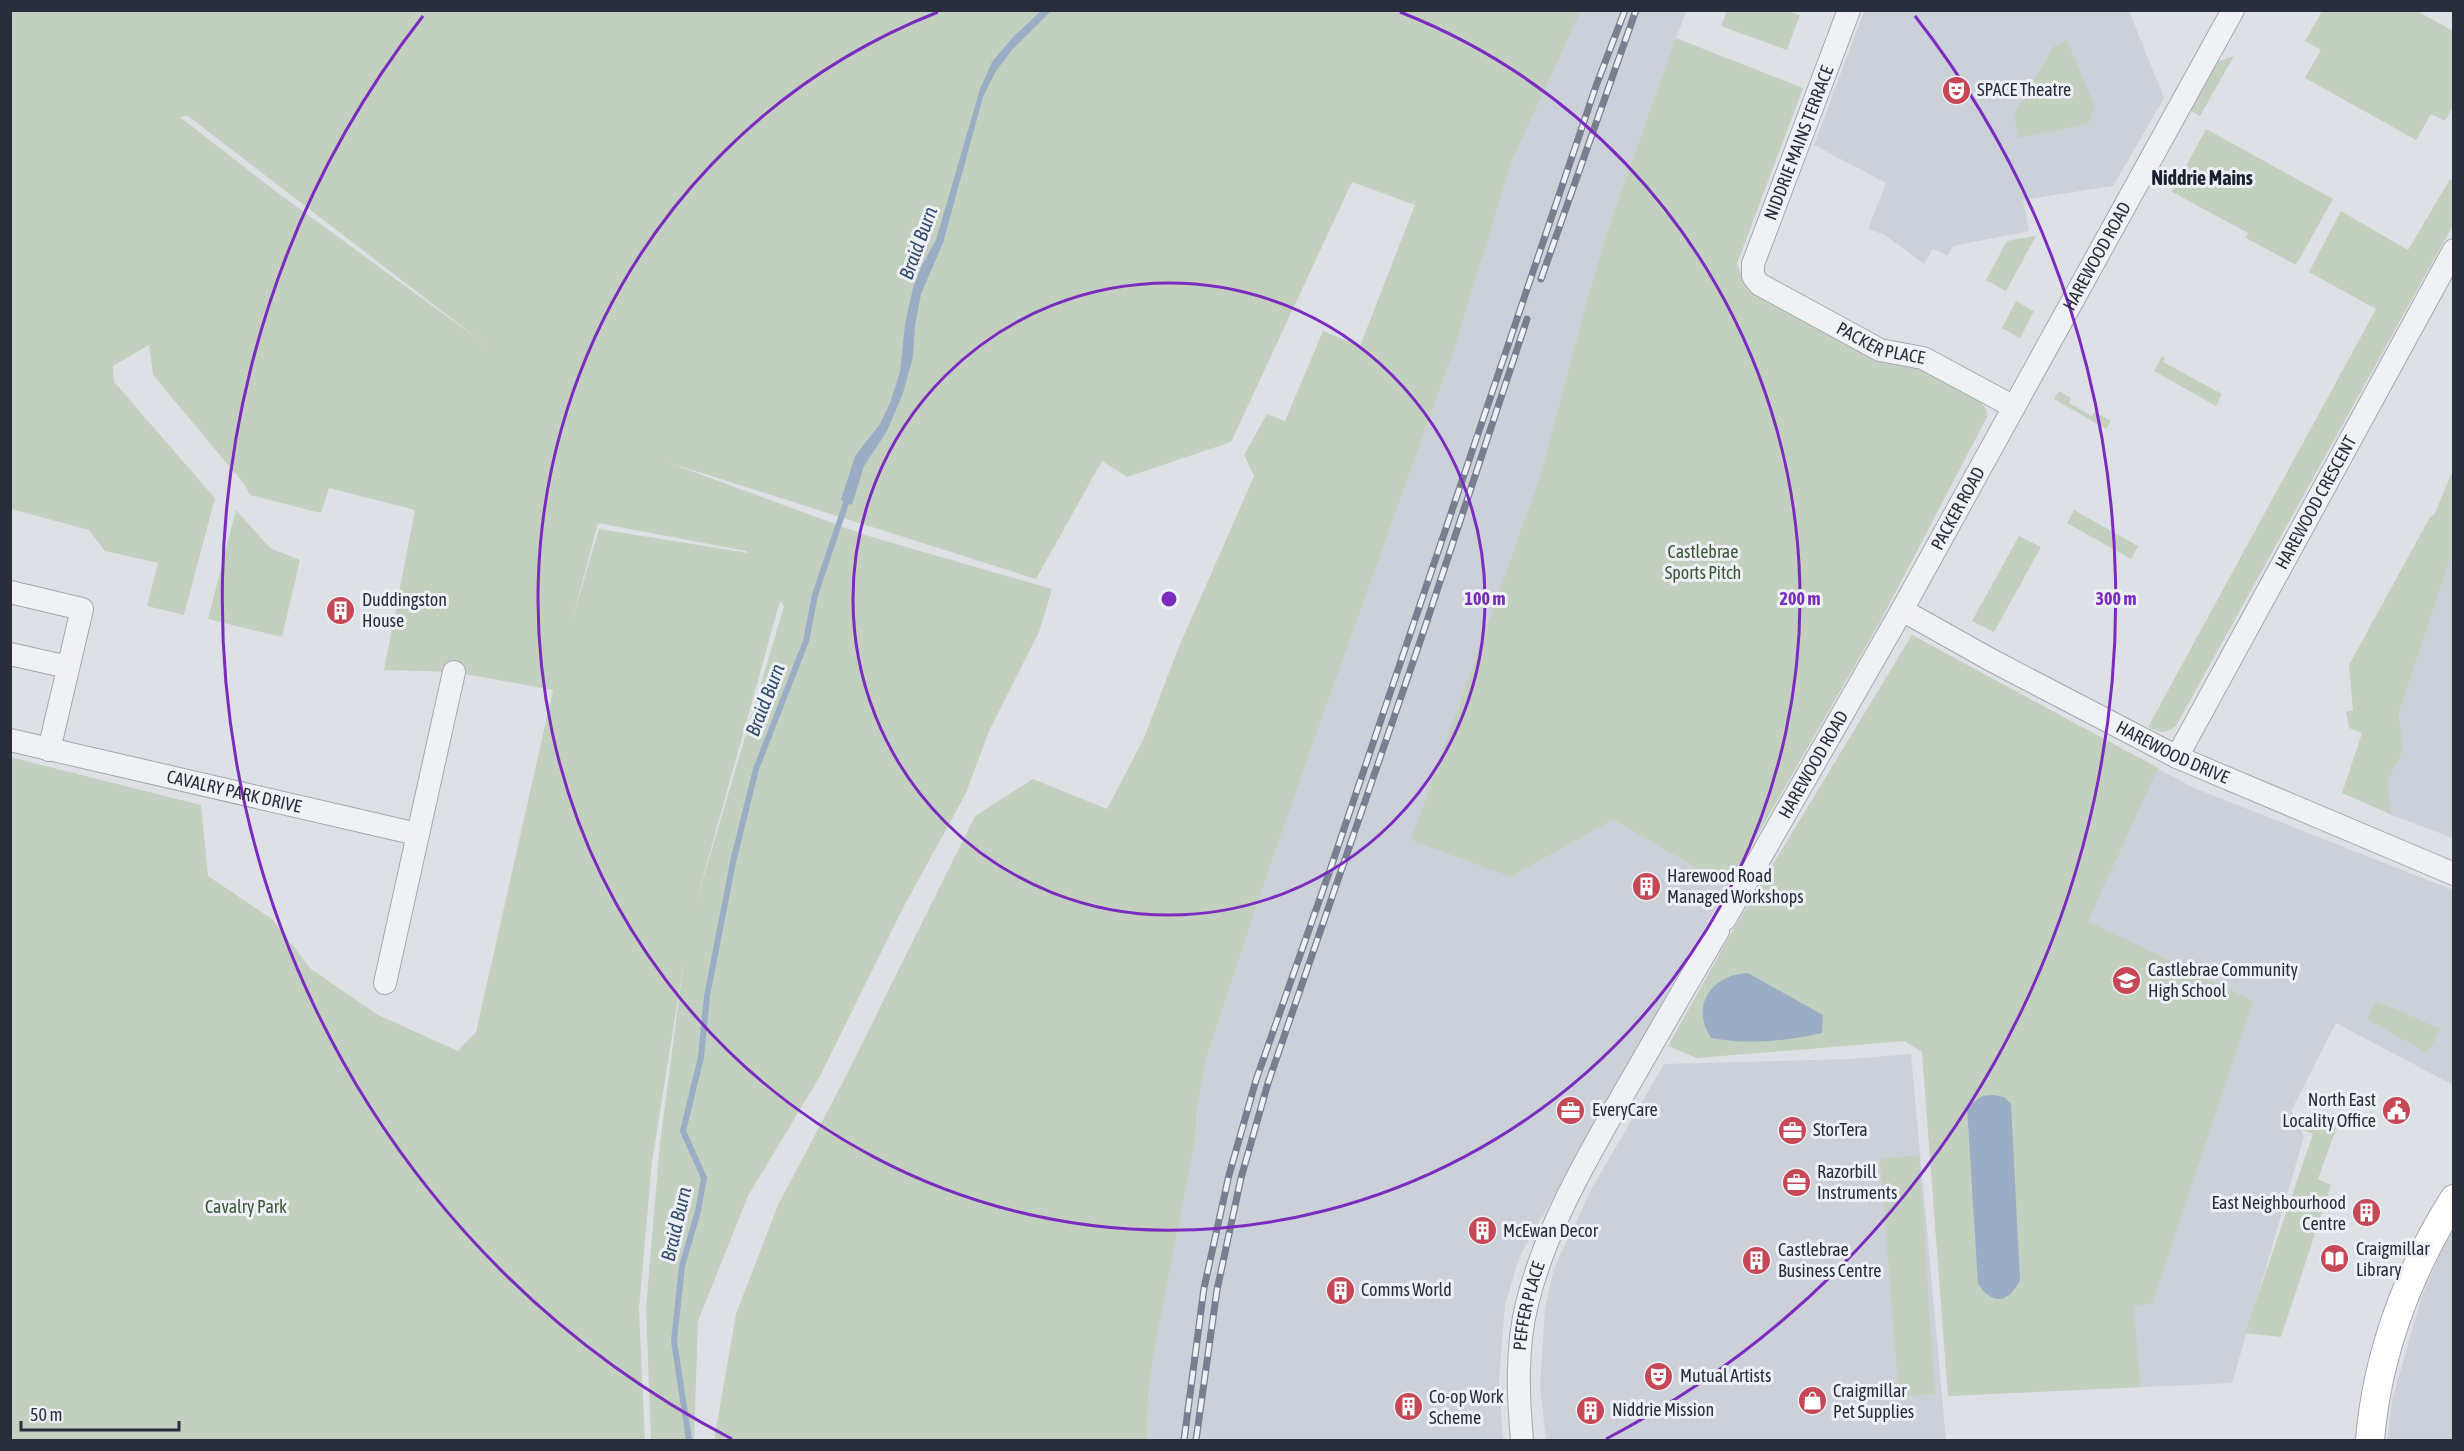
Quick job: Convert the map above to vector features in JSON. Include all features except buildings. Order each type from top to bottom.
[{"type":"main road","points":[[2370,1440],[2372,1414],[2393,1326],[2414,1272],[2454,1199]]},
{"type":"street","name":"NIDDRIE MAINS TERRACE","points":[[1753,276],[1753,264],[1849,10]]},
{"type":"street","name":"HAREWOOD ROAD","points":[[2014,407],[2234,10]]},
{"type":"street","name":"HAREWOOD CRESCENT","points":[[2177,757],[2454,250]]},
{"type":"street","name":"PACKER PLACE","points":[[1753,276],[1759,284],[1880,350],[1923,358],[2014,407]]},
{"type":"street","name":"PACKER ROAD","points":[[1902,610],[2014,407]]},
{"type":"street","points":[[10,592],[81,609],[49,750]]},
{"type":"street","name":"HAREWOOD ROAD","points":[[1722,925],[1902,610]]},
{"type":"street","name":"HAREWOOD DRIVE","points":[[1902,610],[1991,660],[2177,757],[2454,874]]},
{"type":"street","points":[[10,654],[68,667]]},
{"type":"street","points":[[385,983],[454,672]]},
{"type":"street","name":"CAVALRY PARK DRIVE","points":[[10,740],[417,834]]},
{"type":"street","name":"PEFFER PLACE","points":[[1522,1440],[1519,1404],[1521,1343],[1526,1306],[1540,1258],[1595,1144],[1722,925]]},
{"type":"shaded area","points":[[1581,11],[1686,11],[1610,223],[1539,480],[1511,877],[1613,820],[1728,886],[1519,1258],[1505,1305],[1499,1380],[1503,1440],[1147,1440],[1148,1398],[1153,1358],[1195,1143],[1197,1107],[1206,1060],[1316,735],[1454,350],[1512,161]]},
{"type":"shaded area","points":[[1864,11],[2129,11],[2164,98],[2113,186],[2023,200],[2029,231],[1953,246],[1948,256],[1933,249],[1924,264],[1885,235],[1868,229],[1886,183],[1814,145]]},
{"type":"shaded area","points":[[2450,558],[2453,558],[2453,838],[2392,815],[2388,781],[2403,751],[2399,713]]},
{"type":"shaded area","name":"Castlebrae Community High School","points":[[1912,635],[2194,788],[2453,890],[2453,1085],[2336,1023],[2291,1111],[2304,1137],[2232,1383],[1948,1396],[1922,1052],[1729,937]]},
{"type":"shaded area","points":[[1911,1054],[1946,1440],[1546,1440],[1540,1386],[1545,1308],[1554,1268],[1592,1188],[1664,1064],[1850,1059]]},
{"type":"shaded area","points":[[2453,1224],[2453,1440],[2387,1440],[2393,1397],[2422,1296]]},
{"type":"green space","name":"Cavalry Park","points":[[11,11],[1581,11],[1512,161],[1454,350],[1316,735],[1206,1060],[1197,1107],[1195,1143],[1153,1358],[1148,1398],[1147,1440],[714,1440],[736,1314],[778,1205],[844,1080],[975,816],[1033,779],[1107,809],[1144,738],[1178,649],[1254,476],[1244,455],[1267,414],[1285,421],[1323,331],[1360,346],[1415,205],[1352,182],[1231,442],[1127,477],[1102,461],[1036,579],[667,462],[865,535],[1052,589],[1039,632],[989,731],[966,793],[903,908],[820,1076],[748,1196],[698,1321],[694,1440],[651,1440],[646,1308],[660,1143],[684,961],[652,1162],[639,1309],[645,1440],[11,1440],[10,757],[201,805],[208,876],[272,919],[311,969],[378,1015],[458,1051],[476,1032],[553,690],[454,672],[384,670],[415,510],[329,488],[321,513],[250,495],[244,484],[153,375],[149,345],[113,366],[114,382],[215,498],[184,615],[147,606],[158,563],[105,551],[89,530],[11,509]],"holes":[[[188,116],[486,345],[278,193],[180,117]],[[598,523],[748,553],[599,529],[572,620]],[[780,601],[784,606],[695,906]]]},
{"type":"green space","points":[[1727,11],[1787,11],[1800,15],[1787,50],[1721,26]]},
{"type":"green space","points":[[2322,11],[2417,11],[2453,31],[2453,106],[2445,121],[2431,114],[2416,140],[2305,78],[2321,50],[2305,41]]},
{"type":"green space","name":"Castlebrae Sports Pitch","points":[[1676,38],[1803,88],[1737,264],[1748,291],[1881,362],[1920,368],[1981,402],[1986,409],[1987,417],[1880,622],[1728,886],[1613,820],[1511,877],[1411,840],[1539,480],[1610,223]]},
{"type":"green space","points":[[2067,41],[2095,106],[2088,124],[2018,138],[2014,115],[2054,46]]},
{"type":"green space","points":[[2234,56],[2200,116],[2189,110],[2216,62]]},
{"type":"green space","points":[[2206,129],[2333,199],[2296,265],[2246,238],[2248,233],[2172,192]]},
{"type":"green space","points":[[2450,179],[2453,181],[2453,225],[2176,726],[2162,732],[2148,727],[2376,309],[2309,272],[2341,211],[2408,250]]},
{"type":"green space","points":[[2036,236],[2006,291],[1986,280],[2007,241]]},
{"type":"green space","points":[[2016,301],[2034,311],[2020,338],[2002,328]]},
{"type":"green space","points":[[2162,356],[2165,358],[2163,362],[2222,394],[2216,406],[2154,371]]},
{"type":"green space","points":[[2059,391],[2071,398],[2069,403],[2092,416],[2095,412],[2111,421],[2106,429],[2054,399]]},
{"type":"green space","points":[[2453,470],[2453,558],[2450,559],[2399,713],[2403,751],[2388,781],[2392,815],[2342,793],[2362,733],[2349,728],[2346,712],[2353,710],[2349,665],[2430,517],[2434,515]]},
{"type":"green space","points":[[236,510],[270,548],[300,560],[282,637],[208,619]]},
{"type":"green space","points":[[2074,510],[2138,546],[2131,559],[2067,523]]},
{"type":"green space","points":[[2019,536],[2041,547],[1994,632],[1972,621]]},
{"type":"green space","name":"Castlebrae Community High School","points":[[1912,635],[2158,768],[2088,921],[2253,1001],[2153,1303],[2134,1306],[2140,1387],[1948,1396],[1922,1051],[1905,1041],[1697,1058],[1668,1046],[1729,937]]},
{"type":"green space","points":[[2376,1001],[2441,1029],[2427,1053],[2367,1019]]},
{"type":"green space","points":[[2298,1117],[2340,1118],[2318,1179],[2331,1185],[2281,1337],[2245,1333],[2313,1134],[2295,1127]]},
{"type":"green space","points":[[1919,1155],[1935,1394],[1899,1397],[1880,1159]]},
{"type":"water","points":[[1042,10],[1051,11],[1012,50],[996,71],[983,97],[943,243],[921,294],[915,326],[913,357],[903,393],[887,431],[864,466],[852,505],[841,500],[855,456],[880,424],[890,403],[900,372],[905,324],[913,288],[921,267],[936,240],[980,89],[992,62],[1014,36]]},
{"type":"water","points":[[1748,973],[1823,1015],[1822,1033],[1767,1041],[1711,1038],[1703,1015],[1708,994],[1714,986],[1724,980]]},
{"type":"water","points":[[1982,1096],[2004,1097],[2011,1104],[2020,1280],[2011,1293],[2000,1299],[1989,1296],[1978,1284],[1967,1107]]},
{"type":"waterway","name":"Braid Burn","points":[[689,1440],[674,1341],[682,1266],[698,1211],[704,1178],[683,1131],[701,1057],[707,996],[733,862],[756,769],[806,641],[815,595],[848,497]]},
{"type":"railway","points":[[1184,1440],[1204,1288],[1229,1175],[1256,1080],[1330,870],[1596,86],[1625,10]]},
{"type":"railway","points":[[1541,279],[1636,10]]},
{"type":"railway","points":[[1196,1440],[1217,1290],[1241,1178],[1268,1083],[1423,633],[1527,319]]},
{"type":"place","name":"SPACE Theatre","points":[[1956,90]]},
{"type":"place","name":"Duddingston House","points":[[341,610]]},
{"type":"place","name":"Harewood Road Managed Workshops","points":[[1646,886]]},
{"type":"place","name":"Castlebrae Community High School","points":[[2127,980]]},
{"type":"place","name":"EveryCare","points":[[1571,1110]]},
{"type":"place","name":"North East Locality Office","points":[[2397,1110]]},
{"type":"place","name":"StorTera","points":[[1792,1130]]},
{"type":"place","name":"Razorbill Instruments","points":[[1796,1182]]},
{"type":"place","name":"East Neighbourhood Centre","points":[[2367,1213]]},
{"type":"place","name":"McEwan Decor","points":[[1482,1231]]},
{"type":"place","name":"Craigmillar Library","points":[[2335,1259]]},
{"type":"place","name":"Castlebrae Business Centre","points":[[1757,1260]]},
{"type":"place","name":"Comms World","points":[[1340,1290]]},
{"type":"place","name":"Mutual Artists","points":[[1659,1376]]},
{"type":"place","name":"Craigmillar Pet Supplies","points":[[1812,1401]]},
{"type":"place","name":"Co-op Work Scheme","points":[[1408,1407]]},
{"type":"place","name":"Niddrie Mission","points":[[1591,1410]]},
{"type":"district","name":"Niddrie Mains","points":[[2202,178]]}]
